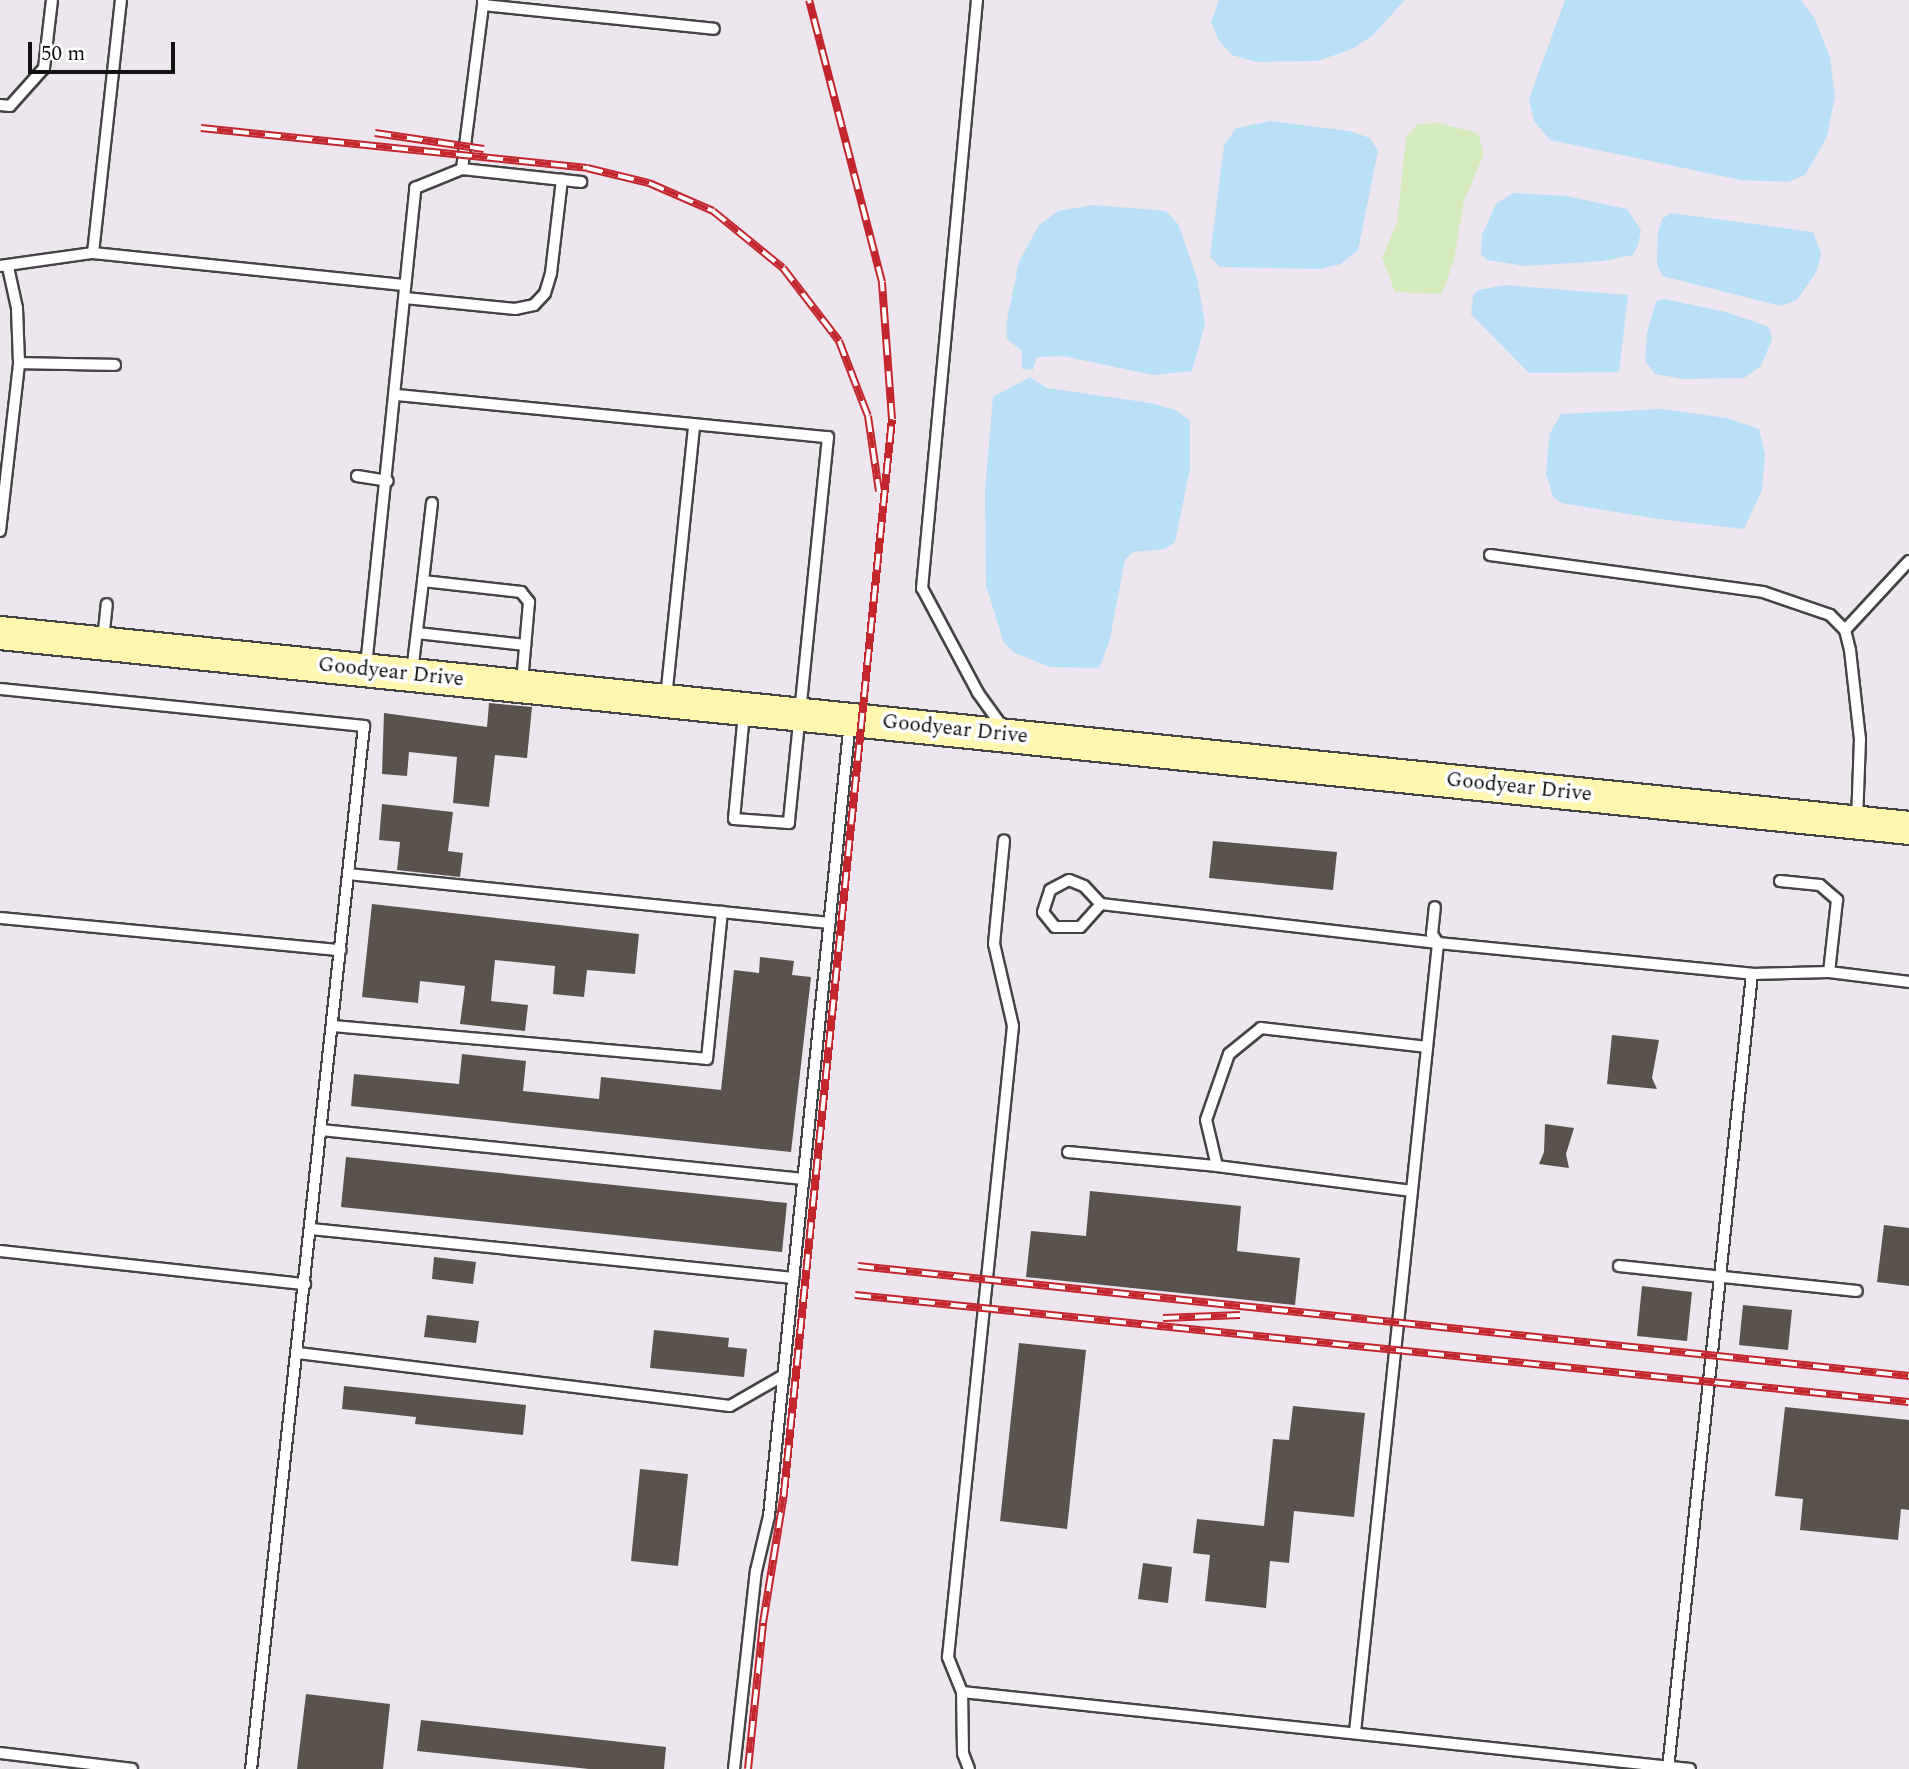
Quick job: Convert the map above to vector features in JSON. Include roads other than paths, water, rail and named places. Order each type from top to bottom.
[{"type":"street","name":"Goodyear Drive","points":[[0,633],[1909,828]]},
{"type":"lane","points":[[0,105],[10,106],[44,68],[52,0]]},
{"type":"lane","points":[[93,253],[121,0]]},
{"type":"lane","points":[[977,0],[922,587],[978,693],[1007,734]]},
{"type":"lane","points":[[461,169],[483,2],[714,29]]},
{"type":"lane","points":[[365,669],[397,395],[405,298],[403,285],[415,188],[461,169],[581,182]]},
{"type":"lane","points":[[405,298],[515,309],[534,305],[545,293],[551,273],[562,180]]},
{"type":"lane","points":[[0,531],[19,363],[17,308],[4,266],[93,253],[403,285]]},
{"type":"lane","points":[[19,363],[115,366]]},
{"type":"lane","points":[[397,395],[828,438],[789,824],[734,819],[744,710]]},
{"type":"lane","points":[[666,701],[694,425]]},
{"type":"lane","points":[[357,476],[388,481]]},
{"type":"lane","points":[[412,674],[432,503]]},
{"type":"lane","points":[[1490,555],[1763,592],[1830,615],[1845,630],[1860,739],[1857,823]]},
{"type":"lane","points":[[1845,630],[1909,561]]},
{"type":"lane","points":[[423,581],[521,592],[530,602],[522,685]]},
{"type":"lane","points":[[103,643],[107,604]]},
{"type":"lane","points":[[417,633],[526,645]]},
{"type":"lane","points":[[0,689],[364,726],[251,1769]]},
{"type":"lane","points":[[734,1769],[784,1375],[850,719]]},
{"type":"lane","points":[[969,1769],[963,1753],[962,1692],[948,1657],[1013,1026],[994,944],[1004,840]]},
{"type":"lane","points":[[348,874],[830,923]]},
{"type":"lane","points":[[1101,904],[1080,927],[1055,927],[1043,912],[1050,890],[1069,880],[1084,887],[1101,904],[1438,943],[1752,974],[1829,972],[1909,982]]},
{"type":"lane","points":[[1780,881],[1820,885],[1837,900],[1829,972]]},
{"type":"lane","points":[[1355,1732],[1438,943],[1432,934],[1435,907]]},
{"type":"lane","points":[[332,1026],[707,1059],[722,912]]},
{"type":"lane","points":[[0,918],[340,950]]},
{"type":"lane","points":[[1668,1768],[1752,974]]},
{"type":"lane","points":[[1217,1167],[1206,1120],[1229,1054],[1261,1028],[1427,1047]]},
{"type":"lane","points":[[321,1129],[804,1178]]},
{"type":"lane","points":[[1068,1152],[1412,1191]]},
{"type":"lane","points":[[311,1229],[794,1279]]},
{"type":"lane","points":[[0,1251],[305,1284]]},
{"type":"lane","points":[[1619,1266],[1857,1291]]},
{"type":"lane","points":[[298,1353],[730,1406],[784,1375]]},
{"type":"lane","points":[[962,1692],[1578,1755],[1690,1769]]},
{"type":"lane","points":[[0,1753],[132,1769]]},
{"type":"lane","points":[[1576,1769],[1578,1755]]},
{"type":"water","points":[[1219,0],[1405,0],[1372,36],[1350,50],[1317,61],[1256,62],[1232,55],[1219,41],[1211,22]]},
{"type":"water","points":[[1565,0],[1801,0],[1815,19],[1830,58],[1835,96],[1827,137],[1805,175],[1788,182],[1741,180],[1550,140],[1534,121],[1529,99]]},
{"type":"water","points":[[1271,121],[1349,131],[1370,138],[1378,151],[1358,250],[1341,264],[1320,269],[1220,267],[1210,257],[1224,145],[1236,128]]},
{"type":"water","points":[[1513,193],[1566,196],[1627,209],[1641,230],[1638,245],[1633,255],[1603,261],[1525,266],[1487,260],[1481,254],[1482,235],[1496,204]]},
{"type":"water","points":[[1093,205],[1166,211],[1178,224],[1197,278],[1205,324],[1192,371],[1153,375],[1063,356],[1037,357],[1033,370],[1022,369],[1022,351],[1007,339],[1006,325],[1019,262],[1039,225],[1058,211]]},
{"type":"water","points":[[1671,213],[1813,232],[1821,253],[1817,271],[1797,300],[1781,306],[1662,276],[1657,263],[1658,232],[1662,219]]},
{"type":"water","points":[[1506,285],[1628,295],[1619,372],[1529,373],[1471,314],[1473,296],[1478,290]]},
{"type":"water","points":[[1664,299],[1726,312],[1769,327],[1772,339],[1761,366],[1744,378],[1683,379],[1655,374],[1645,361],[1647,333],[1656,301]]},
{"type":"water","points":[[1030,377],[1047,388],[1150,403],[1176,410],[1190,421],[1190,469],[1175,542],[1165,549],[1133,552],[1125,560],[1109,643],[1099,668],[1050,667],[1015,653],[1004,643],[986,586],[985,490],[993,397]]},
{"type":"water","points":[[1662,409],[1727,418],[1759,429],[1765,454],[1762,490],[1744,529],[1561,503],[1553,497],[1546,473],[1548,451],[1550,433],[1561,414]]},
{"type":"railway","points":[[748,1769],[763,1623],[784,1493],[892,419],[882,282],[809,0]]},
{"type":"railway","points":[[201,128],[587,168],[649,183],[713,211],[783,268],[839,341],[868,416],[879,491]]},
{"type":"railway","points":[[375,133],[484,149]]},
{"type":"railway","points":[[858,1266],[1909,1376]]},
{"type":"railway","points":[[855,1295],[1909,1402]]},
{"type":"railway","points":[[1163,1318],[1240,1315]]}]
